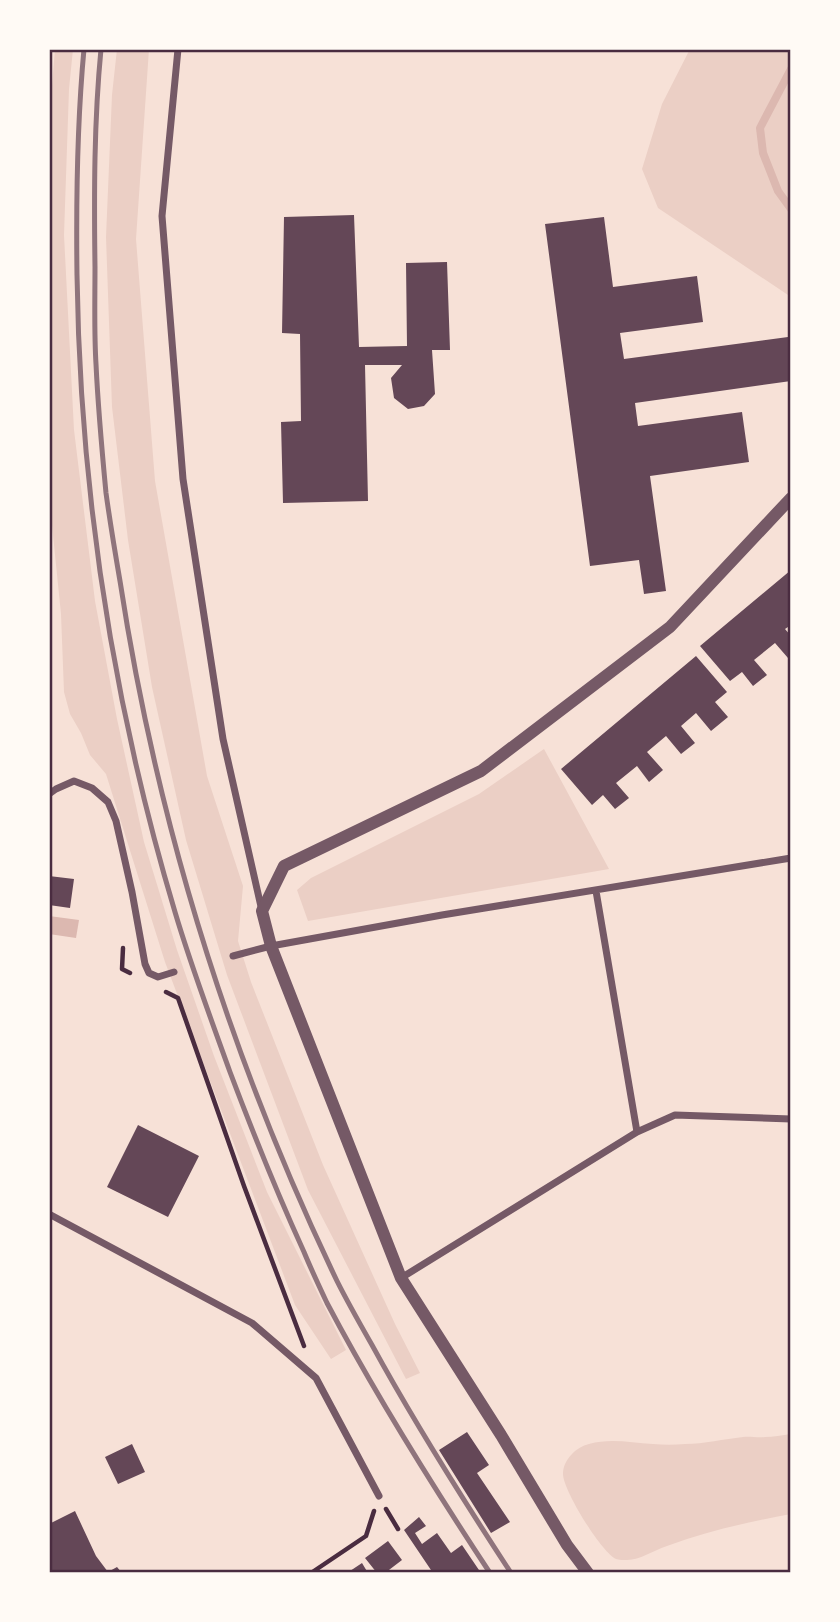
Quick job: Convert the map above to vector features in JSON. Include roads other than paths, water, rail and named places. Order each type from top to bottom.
[{"type":"street","points":[[178,49],[162,216],[183,479],[223,740],[271,946],[401,1278],[567,1545],[588,1573]]},
{"type":"street","points":[[262,911],[284,866],[481,771],[670,627],[791,498]]},
{"type":"street","points":[[49,794],[74,781],[92,788],[108,802],[116,821],[145,964],[149,973],[158,977],[174,972]]},
{"type":"street","points":[[233,956],[271,946],[442,915],[791,858]]},
{"type":"street","points":[[596,891],[637,1132]]},
{"type":"street","points":[[401,1278],[637,1132],[675,1115],[791,1119]]},
{"type":"street","points":[[49,1214],[252,1323],[316,1378],[379,1496]]},
{"type":"waterway","points":[[791,69],[760,128],[763,153],[778,191],[791,209]]},
{"type":"railway","points":[[84,49],[78,133],[77,247],[85,437],[104,597],[134,756],[153,834],[175,912],[230,1072],[315,1278],[385,1406],[490,1573]]},
{"type":"railway","points":[[101,49],[95,158],[95,328],[106,493],[136,671],[177,851],[232,1026],[264,1112],[337,1281],[422,1432],[511,1573]]}]
